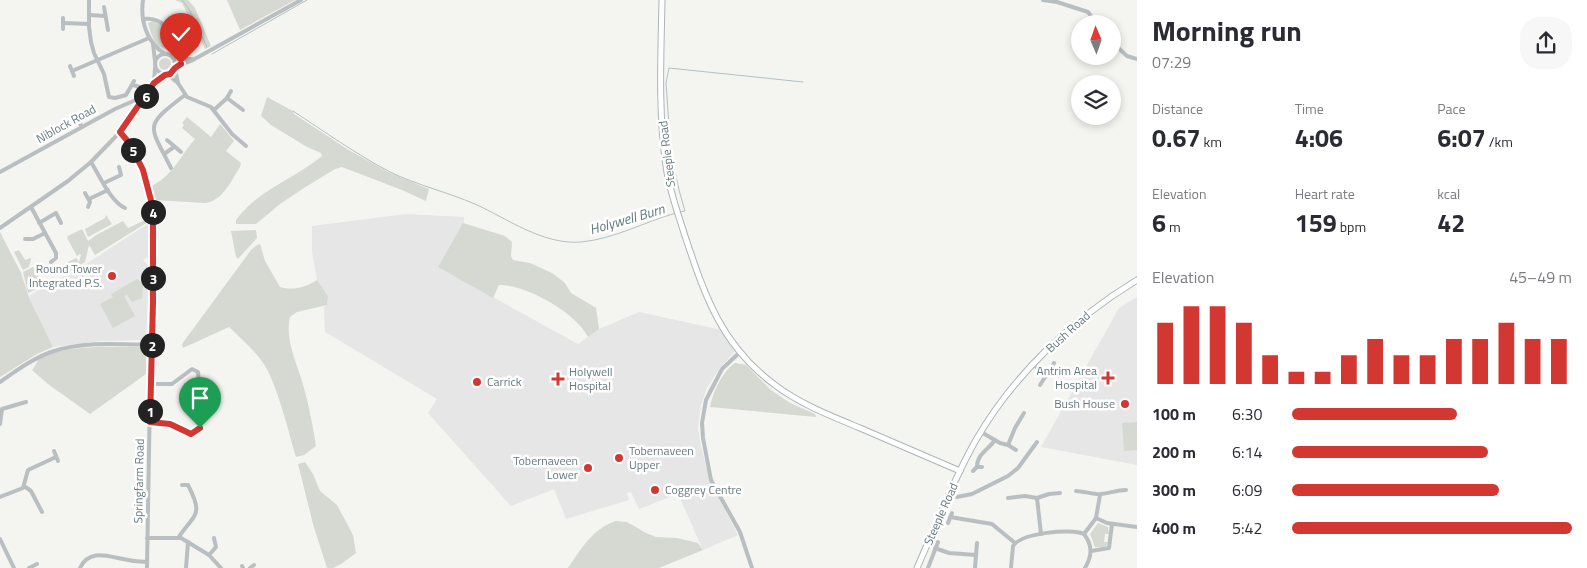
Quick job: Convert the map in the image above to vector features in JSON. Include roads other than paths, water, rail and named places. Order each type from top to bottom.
[{"type":"street","points":[[89,0],[89,24],[93,48],[104,74],[109,97],[126,95],[133,83],[140,88]]},
{"type":"street","points":[[143,0],[143,19],[152,44],[155,61],[154,83]]},
{"type":"street","points":[[0,228],[92,162],[120,132],[154,83],[175,68],[301,0]]},
{"type":"street","name":"Steeple Road","points":[[662,0],[661,75],[664,147],[668,178],[707,299],[728,336],[740,352],[774,385],[812,406],[960,471],[918,568]]},
{"type":"street","points":[[1043,0],[1057,2],[1088,12],[1090,15]]},
{"type":"street","points":[[104,7],[108,30]]},
{"type":"street","points":[[90,15],[105,16]]},
{"type":"street","points":[[63,18],[63,28]]},
{"type":"street","points":[[143,19],[154,19],[161,22],[168,30],[172,44],[179,45]]},
{"type":"street","points":[[63,23],[89,24]]},
{"type":"street","points":[[70,66],[73,73],[97,60],[149,38]]},
{"type":"street","points":[[152,44],[165,54],[184,59],[195,58]]},
{"type":"street","points":[[1121,50],[1127,56],[1137,60]]},
{"type":"street","points":[[155,61],[159,56],[165,54]]},
{"type":"street","points":[[172,56],[175,62],[178,83],[185,95],[207,104],[223,123],[243,140],[246,146]]},
{"type":"street","points":[[155,68],[159,73],[178,83]]},
{"type":"street","points":[[214,110],[227,98],[231,91]]},
{"type":"street","points":[[171,168],[154,134],[153,125],[164,112],[185,95]]},
{"type":"street","points":[[227,98],[243,110]]},
{"type":"street","name":"Niblock Road","points":[[0,172],[129,102],[138,99],[143,101]]},
{"type":"street","points":[[75,115],[82,127]]},
{"type":"street","name":"Springfarm Road","points":[[120,132],[130,144],[143,170],[153,208],[147,568]]},
{"type":"street","points":[[167,140],[181,152]]},
{"type":"street","points":[[164,154],[174,146]]},
{"type":"street","points":[[92,162],[108,190],[118,204],[124,208]]},
{"type":"street","points":[[104,183],[121,175],[119,168]]},
{"type":"street","points":[[89,199],[108,190]]},
{"type":"street","points":[[85,193],[89,199],[88,208]]},
{"type":"street","points":[[31,207],[56,256],[55,260],[51,262]]},
{"type":"street","points":[[40,223],[56,213],[61,223]]},
{"type":"street","points":[[25,239],[33,239],[45,233]]},
{"type":"street","name":"Bush Road","points":[[960,471],[981,432],[1002,402],[1033,364],[1080,320],[1113,295],[1137,280]]},
{"type":"street","points":[[0,382],[41,357],[64,349],[89,345],[152,345]]},
{"type":"street","points":[[740,352],[722,368],[706,400],[702,423],[702,438],[712,480],[740,532],[752,568]]},
{"type":"street","points":[[1040,385],[1054,363]]},
{"type":"street","points":[[1033,364],[1046,375]]},
{"type":"street","points":[[150,384],[172,384],[192,369],[198,372],[201,384],[186,385]]},
{"type":"street","points":[[0,424],[2,409],[26,402]]},
{"type":"street","points":[[1008,445],[1024,413]]},
{"type":"street","points":[[150,422],[170,424],[191,434],[200,428]]},
{"type":"street","points":[[981,432],[1016,450]]},
{"type":"street","points":[[973,471],[980,467],[977,459],[980,454],[988,449],[995,440]]},
{"type":"street","points":[[950,494],[957,497],[972,494],[1008,476],[1018,468],[1037,442]]},
{"type":"street","points":[[0,497],[19,490],[24,486],[28,470],[57,459],[54,451]]},
{"type":"street","points":[[178,538],[196,514],[197,507],[196,500],[188,485],[182,485]]},
{"type":"street","points":[[24,486],[31,491],[42,512]]},
{"type":"street","points":[[1076,491],[1100,495],[1126,490]]},
{"type":"street","points":[[1008,498],[1025,496],[1037,498],[1060,493]]},
{"type":"street","points":[[1084,534],[1096,518],[1100,495]]},
{"type":"street","points":[[1037,498],[1041,534]]},
{"type":"street","points":[[948,523],[951,515],[992,524],[1015,543]]},
{"type":"street","points":[[1096,518],[1112,524],[1137,527]]},
{"type":"street","points":[[1091,551],[1109,548],[1112,524]]},
{"type":"street","points":[[1011,568],[1015,543],[1023,538],[1071,531],[1084,534],[1089,542],[1090,558],[1085,568]]},
{"type":"street","points":[[147,538],[178,538],[188,542],[208,555],[221,568]]},
{"type":"street","points":[[208,555],[216,547],[214,538]]},
{"type":"street","points":[[0,539],[14,568]]},
{"type":"street","points":[[186,568],[188,542]]},
{"type":"street","points":[[928,568],[938,542]]},
{"type":"street","points":[[975,568],[977,543]]},
{"type":"street","points":[[935,548],[945,552],[976,556]]},
{"type":"street","points":[[80,568],[87,559],[97,555],[136,562],[147,562]]},
{"type":"street","points":[[29,568],[37,564]]},
{"type":"waterway","name":"Holywell Burn","points":[[182,0],[189,9],[207,47]]},
{"type":"waterway","points":[[212,54],[307,0]]},
{"type":"waterway","name":"Holywell Burn","points":[[679,212],[685,211],[671,153],[666,83],[669,68],[803,82]]},
{"type":"waterway","name":"Holywell Burn","points":[[293,111],[390,172],[475,204],[526,230],[553,239],[567,242],[593,240],[617,234],[676,213]]},
{"type":"place","name":"Round Tower Integrated P.S.","points":[[112,276]]},
{"type":"place","name":"Antrim Area Hospital","points":[[1108,378]]},
{"type":"place","name":"Holywell Hospital","points":[[558,379]]},
{"type":"place","name":"Carrick","points":[[477,382]]},
{"type":"place","name":"Bush House","points":[[1125,404]]},
{"type":"place","name":"Tobernaveen Upper","points":[[619,458]]},
{"type":"place","name":"Tobernaveen Lower","points":[[588,468]]},
{"type":"place","name":"Coggrey Centre","points":[[655,490]]}]
